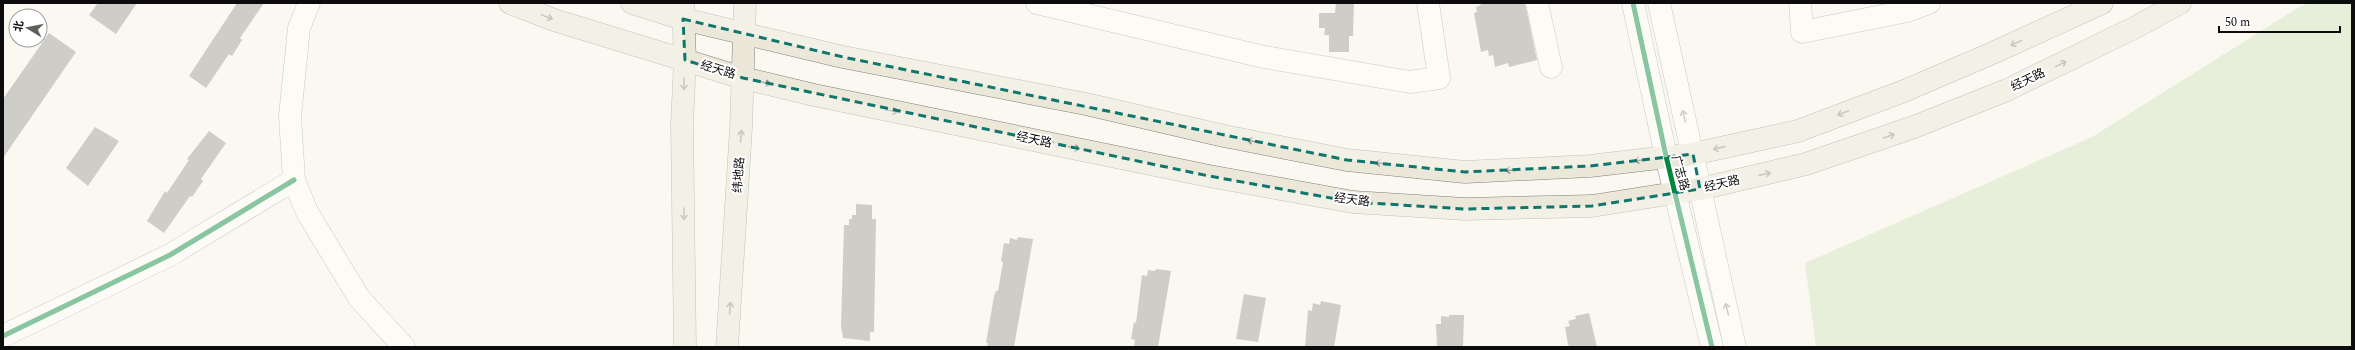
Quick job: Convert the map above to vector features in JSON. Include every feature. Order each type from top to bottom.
[{"type":"main road","name":"经天路","points":[[510,3],[554,20],[743,78],[814,95],[1209,176],[1352,202],[1465,208],[1592,206],[1700,189],[1806,164],[1914,127],[2007,90],[2136,27],[2180,3]]},
{"type":"main road","points":[[632,3],[683,11],[745,34],[843,57],[1086,104],[1224,136],[1347,160],[1465,172],[1590,166],[1693,154],[1798,131],[1904,91],[1995,52],[2102,3]]},
{"type":"main road","name":"纬地路","points":[[727,347],[742,128],[745,3]]},
{"type":"main road","points":[[683,11],[685,60],[682,124],[685,347]]},
{"type":"street","points":[[309,3],[299,28],[290,116],[294,180],[307,212],[359,298],[404,347]]},
{"type":"street","points":[[1037,3],[1264,57],[1410,82],[1439,78],[1428,3]]},
{"type":"street","points":[[1537,3],[1552,67]]},
{"type":"street","name":"广志路","points":[[1633,3],[1666,156],[1712,347]]},
{"type":"street","name":"广志路","points":[[1659,3],[1736,347]]},
{"type":"street","points":[[1800,3],[1802,32],[1907,11],[1928,3]]},
{"type":"street","points":[[3,336],[170,255],[294,180]]},
{"type":"highlighted area","points":[[683,19],[843,57],[1347,160],[1465,172],[1590,166],[1693,154],[1700,189],[1592,206],[1465,209],[1353,202],[1209,176],[743,78],[685,60]]},
{"type":"green space","points":[[2310,3],[2352,3],[2352,347],[1816,347],[1805,263],[2092,137],[2299,7]]},
{"type":"building","points":[[98,3],[137,3],[116,34],[89,15]]},
{"type":"building","points":[[237,3],[264,3],[240,38],[242,40],[232,56],[229,54],[206,88],[189,76]]},
{"type":"building","points":[[1336,3],[1354,4],[1353,36],[1349,36],[1349,52],[1329,52],[1329,35],[1324,35],[1325,28],[1319,28],[1319,13],[1335,13]]},
{"type":"building","points":[[1480,3],[1525,3],[1537,60],[1509,67],[1508,63],[1495,67],[1493,55],[1489,56],[1488,50],[1481,52],[1474,13],[1477,12],[1476,7],[1481,5]]},
{"type":"building","points":[[49,33],[76,52],[3,158],[3,99],[39,48],[48,48]]},
{"type":"building","points":[[95,127],[119,141],[88,186],[66,168]]},
{"type":"building","points":[[209,131],[226,143],[201,179],[203,181],[192,197],[190,196],[164,233],[147,221],[165,191],[167,193],[189,160],[187,159]]},
{"type":"building","points":[[856,204],[872,205],[872,219],[876,219],[874,332],[870,332],[870,341],[843,338],[841,326],[844,225],[849,225],[849,219],[852,219],[852,215],[856,215]]},
{"type":"building","points":[[1018,237],[1033,239],[1014,347],[987,347],[988,343],[986,343],[994,296],[996,291],[998,291],[1003,262],[1001,261],[1004,243],[1009,244],[1010,238],[1017,240]]},
{"type":"building","points":[[1156,269],[1171,271],[1158,347],[1134,347],[1135,340],[1131,339],[1134,322],[1136,323],[1142,275],[1147,276],[1148,270],[1155,271]]},
{"type":"building","points":[[1244,294],[1266,298],[1258,342],[1236,339]]},
{"type":"building","points":[[1321,301],[1341,305],[1334,347],[1305,347],[1308,310],[1312,311],[1313,303],[1320,305]]},
{"type":"building","points":[[1589,313],[1597,347],[1571,347],[1568,345],[1565,327],[1570,326],[1568,321],[1576,319],[1575,316]]},
{"type":"building","points":[[1449,315],[1464,315],[1463,347],[1437,347],[1436,324],[1441,324],[1441,316],[1449,317]]},
{"type":"cycle path","points":[[1633,3],[1666,156],[1712,347]]},
{"type":"cycle path","points":[[3,336],[170,255],[294,180]]}]
